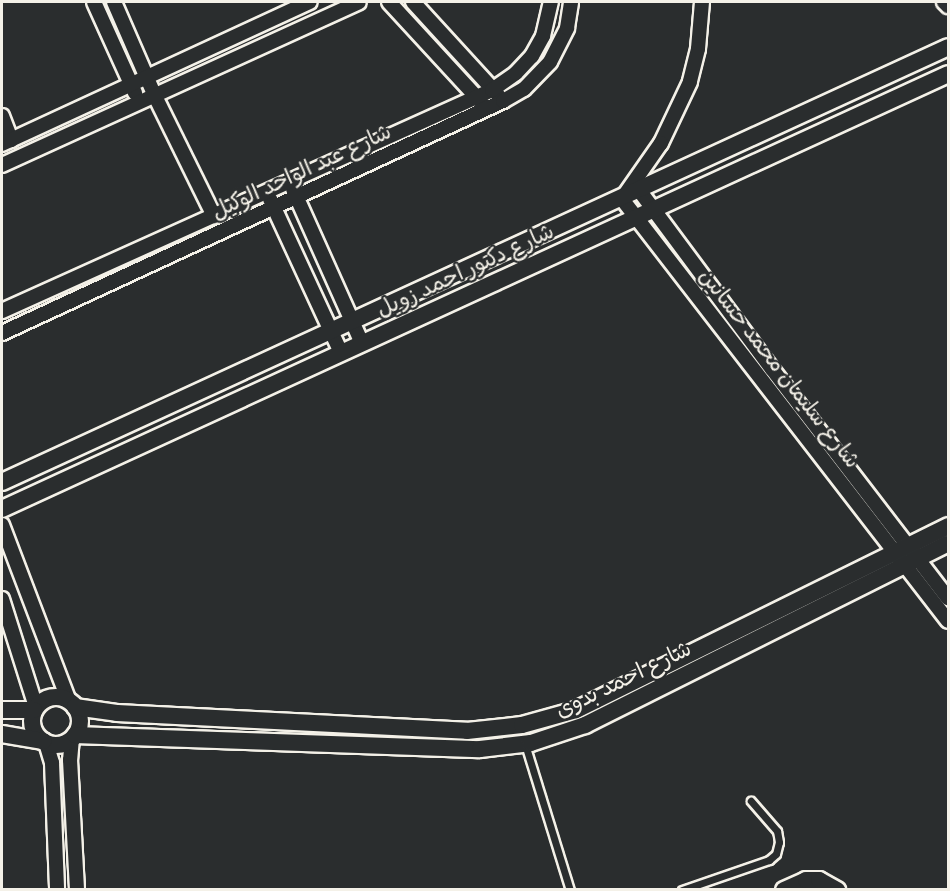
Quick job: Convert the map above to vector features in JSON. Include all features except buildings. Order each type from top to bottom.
[{"type":"street","points":[[94,2],[139,101]]},
{"type":"street","points":[[114,2],[154,94],[214,216]]},
{"type":"street","points":[[2,116],[6,142],[310,2]]},
{"type":"street","points":[[2,165],[359,2]]},
{"type":"street","points":[[389,2],[487,108]]},
{"type":"street","points":[[413,2],[503,101]]},
{"type":"street","name":"شارع عبد الواحد الوكيل","points":[[2,311],[492,90],[516,73],[532,56],[543,36],[551,2]]},
{"type":"street","name":"شارع عبد الواحد الوكيل","points":[[2,333],[503,101],[524,89],[550,62],[567,28],[571,2]]},
{"type":"street","points":[[622,199],[661,143],[690,82],[698,49],[702,2]]},
{"type":"street","points":[[944,2],[948,6]]},
{"type":"street","name":"شارع دكتور احمد زويل","points":[[2,482],[622,199],[948,47]]},
{"type":"street","name":"شارع دكتور احمد زويل","points":[[2,509],[948,74]]},
{"type":"street","points":[[289,181],[362,343]]},
{"type":"street","name":"شارع سليمان محمد حسانين","points":[[639,190],[906,554]]},
{"type":"street","points":[[266,191],[340,353]]},
{"type":"street","name":"شارع سليمان محمد حسانين","points":[[622,199],[906,554]]},
{"type":"street","points":[[2,525],[79,724],[74,736],[70,766],[77,890]]},
{"type":"street","name":"شارع احمد بدوى","points":[[74,736],[480,749],[525,744],[585,725],[906,554],[948,526]]},
{"type":"street","name":"شارع احمد بدوى","points":[[72,704],[117,713],[466,731],[522,725],[576,710],[906,554],[948,543]]},
{"type":"street","points":[[906,554],[948,598]]},
{"type":"street","points":[[906,554],[948,621]]},
{"type":"street","points":[[2,599],[35,709],[32,724],[45,742],[52,763],[57,890]]},
{"type":"street","points":[[2,710],[35,709],[41,702],[55,697],[72,704]]},
{"type":"street","points":[[2,734],[60,744],[74,736]]},
{"type":"street","points":[[784,890],[806,880],[819,880],[837,890]]},
{"type":"lane","points":[[525,744],[570,890]]},
{"type":"lane","points":[[682,890],[769,860],[776,854],[779,842],[777,831],[751,801]]}]
